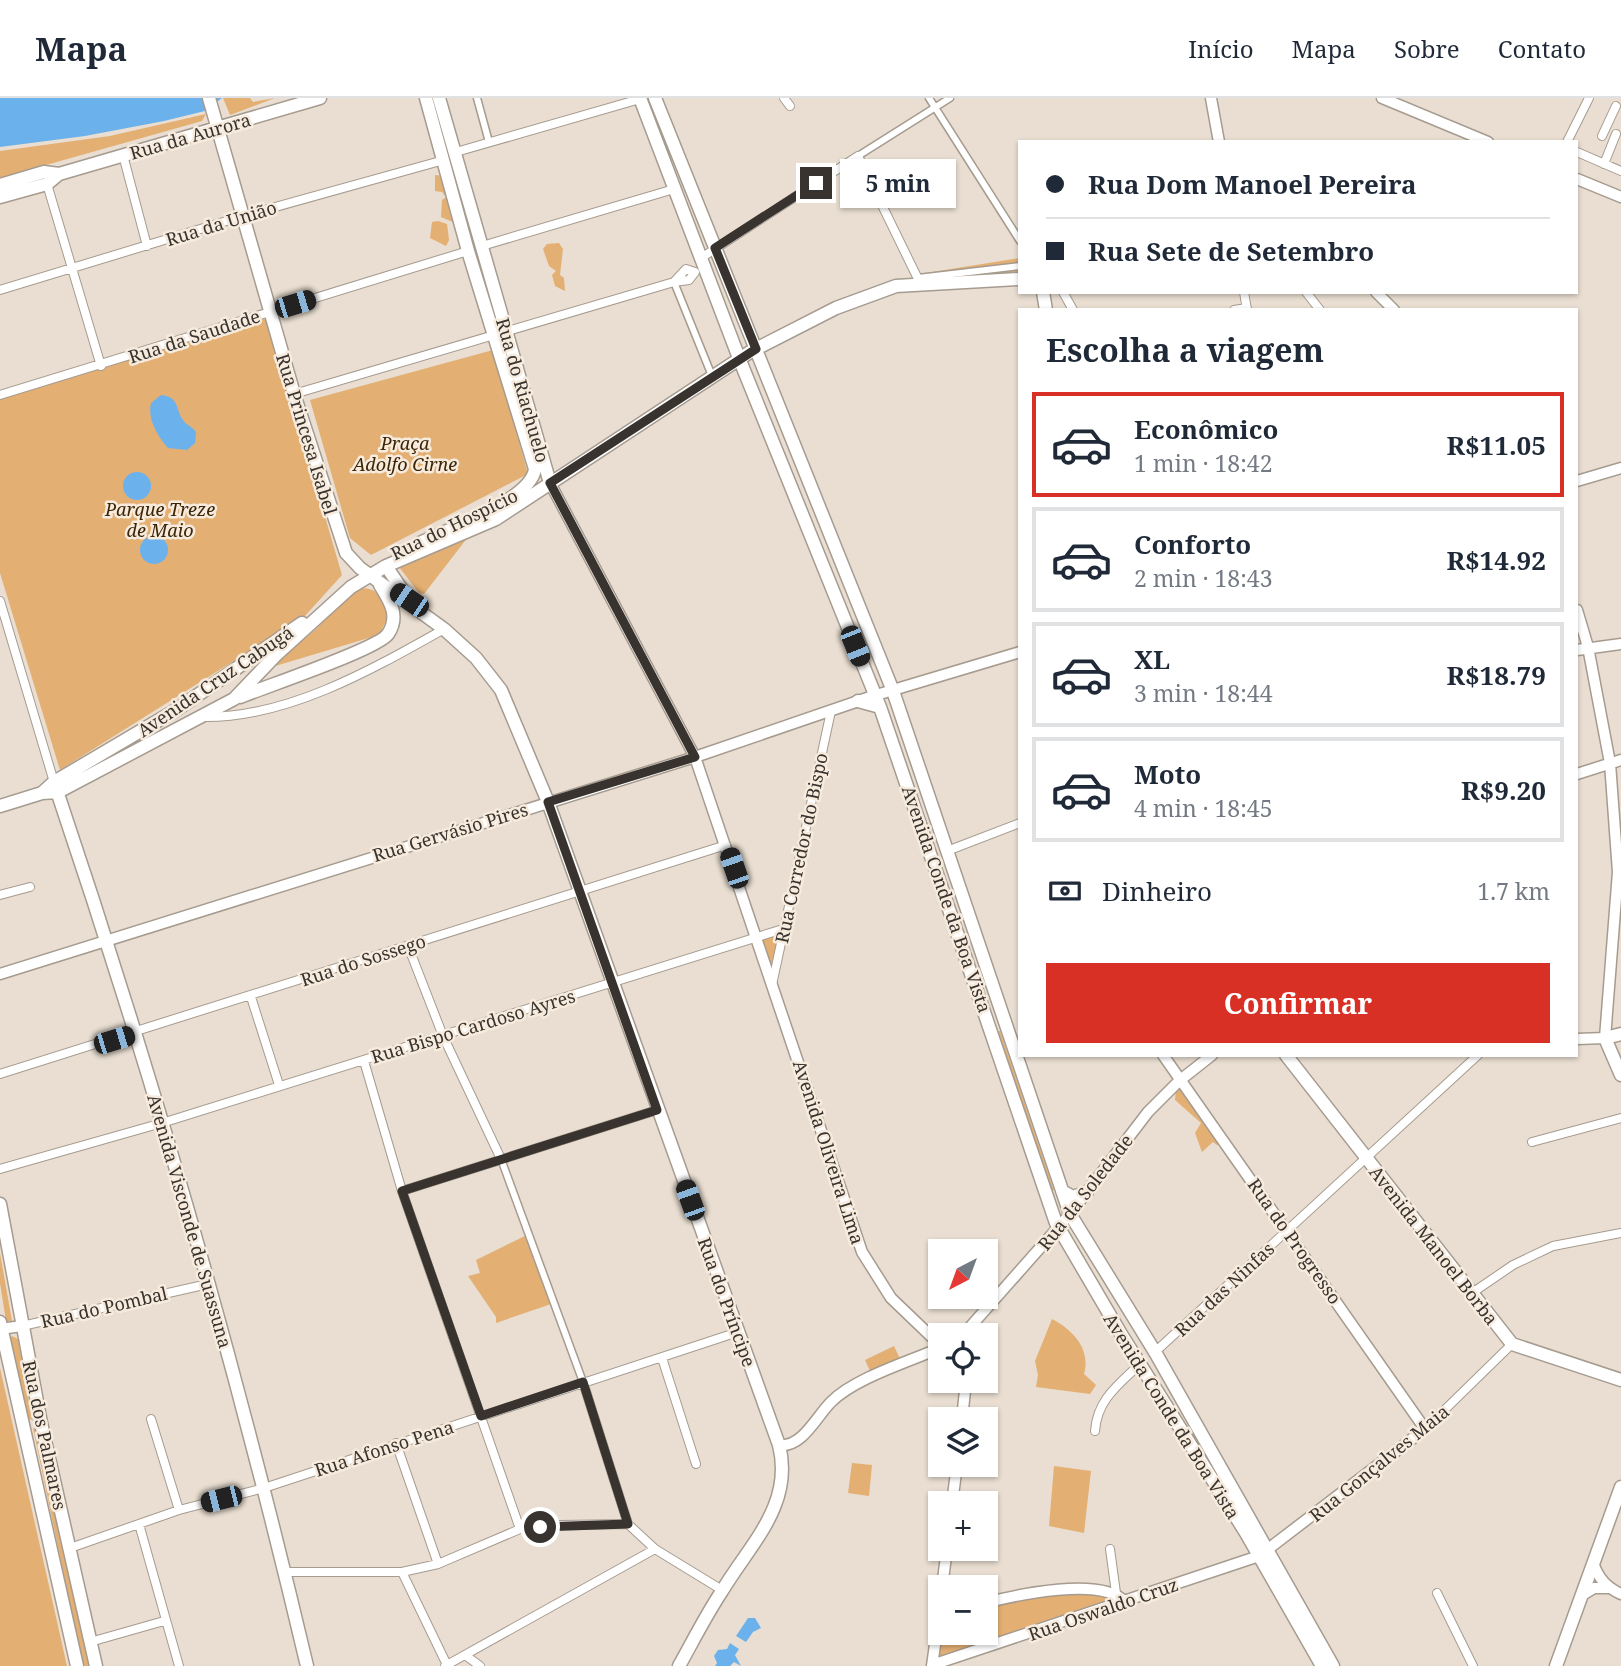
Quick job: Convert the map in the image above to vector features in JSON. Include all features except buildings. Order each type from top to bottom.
[{"type":"main road","name":"Rua da Aurora","points":[[0,197],[47,184],[59,174],[320,98]]},
{"type":"main road","name":"Rua do Riachuelo","points":[[426,98],[468,251],[501,334],[550,483]]},
{"type":"main road","name":"Rua do Riachuelo","points":[[439,98],[482,246],[534,463],[534,475],[526,488]]},
{"type":"main road","name":"Avenida Conde da Boa Vista","points":[[640,98],[739,358],[878,701],[1058,1228],[1140,1364],[1266,1552],[1322,1666]]},
{"type":"main road","name":"Avenida Conde da Boa Vista","points":[[655,98],[893,691],[1070,1214],[1155,1353],[1333,1666]]},
{"type":"main road","name":"Rua Princesa Isabel","points":[[212,106],[294,394],[339,535],[346,553],[370,575]]},
{"type":"main road","points":[[198,134],[212,106]]},
{"type":"main road","name":"Rua da Aurora","points":[[0,185],[44,172],[59,174]]},
{"type":"main road","name":"Rua do Hospício","points":[[384,563],[496,519],[739,358],[836,308],[896,286],[919,281],[1018,279]]},
{"type":"main road","name":"Rua do Hospício","points":[[384,563],[526,488]]},
{"type":"main road","points":[[384,563],[409,600]]},
{"type":"main road","name":"Avenida Cruz Cabugá","points":[[0,806],[56,787],[204,717],[234,699],[286,645],[347,590],[384,563]]},
{"type":"main road","points":[[234,699],[382,641],[394,618],[393,606],[370,575]]},
{"type":"main road","name":"Rua do Hospício","points":[[370,575],[409,600]]},
{"type":"main road","name":"Avenida Cruz Cabugá","points":[[56,787],[176,710],[297,627],[341,585],[370,575]]},
{"type":"main road","name":"Rua do Príncipe","points":[[409,600],[476,658],[501,690],[548,802],[779,1445],[783,1476],[767,1524],[722,1590],[679,1666]]},
{"type":"main road","points":[[858,701],[878,701]]},
{"type":"main road","name":"Avenida Visconde de Suassuna","points":[[56,787],[136,1033],[208,1284],[264,1488],[307,1666]]},
{"type":"main road","points":[[1621,1034],[1605,1038],[1621,1075]]},
{"type":"main road","name":"Avenida Manoel Borba","points":[[1288,1057],[1512,1345]]},
{"type":"main road","points":[[1062,1191],[1073,1197],[1087,1192]]},
{"type":"main road","name":"Rua dos Palmares","points":[[0,1204],[41,1423],[96,1666]]},
{"type":"main road","name":"Rua dos Palmares","points":[[0,1327],[77,1666]]},
{"type":"main road","points":[[1512,1345],[1621,1380]]},
{"type":"main road","points":[[16,1389],[30,1418],[41,1423]]},
{"type":"main road","points":[[1556,1666],[1621,1487]]},
{"type":"street","points":[[477,98],[489,142]]},
{"type":"street","points":[[456,152],[640,98]]},
{"type":"street","points":[[784,98],[789,106]]},
{"type":"street","points":[[929,98],[1018,238]]},
{"type":"street","points":[[701,258],[950,98]]},
{"type":"street","points":[[1382,98],[1469,138]]},
{"type":"street","points":[[1568,140],[1589,98]]},
{"type":"street","points":[[1212,99],[1219,140]]},
{"type":"street","points":[[1604,164],[1619,135],[1604,133],[1616,106]]},
{"type":"street","points":[[1578,152],[1621,171]]},
{"type":"street","points":[[123,155],[148,246]]},
{"type":"street","points":[[858,156],[919,281]]},
{"type":"street","name":"Rua da União","points":[[0,290],[243,216],[444,160]]},
{"type":"street","points":[[1578,179],[1620,196]]},
{"type":"street","points":[[47,184],[101,366]]},
{"type":"street","points":[[482,246],[674,189]]},
{"type":"street","name":"Rua da Saudade","points":[[0,395],[468,251]]},
{"type":"street","name":"Rua do Hospício","points":[[919,281],[1018,266]]},
{"type":"street","points":[[294,394],[674,282],[712,376]]},
{"type":"street","points":[[1308,294],[1318,308]]},
{"type":"street","points":[[1378,294],[1392,308]]},
{"type":"street","points":[[1578,481],[1621,468]]},
{"type":"street","name":"Rua do Riachuelo","points":[[550,483],[695,757],[757,937]]},
{"type":"street","points":[[0,601],[56,787]]},
{"type":"street","points":[[1578,616],[1583,648],[1615,762],[1618,872],[1605,1038],[1578,1039]]},
{"type":"street","points":[[204,717],[243,715],[321,690],[444,629]]},
{"type":"street","points":[[1583,648],[1621,644]]},
{"type":"street","points":[[878,701],[893,691],[1018,653]]},
{"type":"street","name":"Rua Gervásio Pires","points":[[0,974],[695,757],[858,701]]},
{"type":"street","name":"Rua Corredor do Bispo","points":[[772,985],[831,711]]},
{"type":"street","points":[[1578,774],[1615,762]]},
{"type":"street","points":[[947,851],[1018,824]]},
{"type":"street","name":"Rua do Sossego","points":[[0,1074],[726,845]]},
{"type":"street","points":[[0,895],[30,887]]},
{"type":"street","name":"Rua Bispo Cardoso Ayres","points":[[0,1169],[162,1123],[783,929]]},
{"type":"street","name":"Avenida Oliveira Lima","points":[[757,937],[862,1252],[891,1298],[928,1335]]},
{"type":"street","points":[[408,946],[443,1036],[501,1159],[583,1382],[628,1524],[655,1549],[722,1590]]},
{"type":"street","points":[[251,997],[279,1085]]},
{"type":"street","name":"Rua do Progresso","points":[[1164,1057],[1289,1230],[1425,1429]]},
{"type":"street","name":"Rua da Soledade","points":[[974,1323],[1070,1214],[1147,1112],[1179,1081],[1209,1057]]},
{"type":"street","name":"Rua das Ninfas","points":[[1155,1353],[1476,1057]]},
{"type":"street","points":[[364,1060],[402,1191],[520,1529]]},
{"type":"street","points":[[402,1191],[657,1110]]},
{"type":"street","points":[[1532,1142],[1621,1118]]},
{"type":"street","points":[[1472,1293],[1513,1265],[1553,1246],[1621,1233]]},
{"type":"street","name":"Rua do Pombal","points":[[0,1327],[22,1326],[208,1284]]},
{"type":"street","name":"Rua Afonso Pena","points":[[70,1548],[179,1510],[264,1488],[738,1332]]},
{"type":"street","name":"Rua Gonçalves Maia","points":[[1266,1552],[1425,1429],[1512,1345]]},
{"type":"street","points":[[779,1445],[788,1446],[798,1440],[844,1391],[928,1352]]},
{"type":"street","points":[[662,1358],[696,1464]]},
{"type":"street","points":[[1095,1430],[1096,1414],[1103,1399],[1140,1364]]},
{"type":"street","points":[[151,1419],[179,1510]]},
{"type":"street","points":[[396,1443],[438,1564]]},
{"type":"street","points":[[139,1524],[164,1621],[179,1666]]},
{"type":"street","points":[[285,1572],[402,1572],[438,1564],[520,1529],[570,1524],[628,1524]]},
{"type":"street","points":[[402,1572],[446,1665],[655,1549]]},
{"type":"street","points":[[1110,1549],[1116,1593],[1125,1602]]},
{"type":"street","name":"Rua Oswaldo Cruz","points":[[932,1665],[1125,1602],[1266,1552]]},
{"type":"street","points":[[1594,1563],[1598,1576],[1608,1588]]},
{"type":"street","points":[[1581,1596],[1594,1588],[1608,1588],[1621,1594]]},
{"type":"street","points":[[998,1600],[1032,1592],[1116,1593]]},
{"type":"street","points":[[1437,1593],[1473,1666]]},
{"type":"street","points":[[90,1642],[164,1621]]},
{"type":"street","points":[[932,1665],[935,1645]]},
{"type":"street","points":[[465,1654],[480,1666]]},
{"type":"green space","points":[[223,98],[250,98],[253,102],[275,98],[230,115]]},
{"type":"green space","points":[[206,114],[202,121],[0,178],[0,151],[110,136]]},
{"type":"green space","points":[[435,175],[445,176],[455,223],[441,217],[442,200],[446,197],[442,192],[435,191]]},
{"type":"green space","points":[[432,222],[447,224],[449,240],[446,246],[430,238]]},
{"type":"green space","points":[[559,243],[563,249],[560,275],[564,278],[565,291],[555,286],[552,275],[556,271],[549,266],[543,249],[547,244]]},
{"type":"green space","points":[[1018,258],[1018,275],[923,280],[920,274]]},
{"type":"green space","name":"Parque Treze de Maio","points":[[264,319],[269,324],[342,575],[304,617],[60,770],[0,573],[0,399]]},
{"type":"green space","name":"Praça Adolfo Cirne","points":[[493,350],[528,474],[371,555],[350,538],[310,400]]},
{"type":"green space","points":[[468,537],[424,594],[419,593],[399,567]]},
{"type":"green space","points":[[360,588],[376,592],[382,600],[388,617],[381,631],[372,637],[272,667],[315,630],[347,597]]},
{"type":"green space","points":[[783,929],[772,985],[757,937]]},
{"type":"green space","points":[[998,1031],[1054,1190],[1052,1191]]},
{"type":"green space","points":[[1180,1086],[1222,1143],[1217,1145],[1213,1142],[1202,1152],[1195,1133],[1201,1123],[1175,1100],[1176,1088]]},
{"type":"green space","points":[[529,1234],[554,1303],[496,1323],[496,1317],[468,1276],[480,1273],[476,1260]]},
{"type":"green space","points":[[0,1253],[12,1321],[6,1321],[0,1283]]},
{"type":"green space","points":[[1052,1319],[1078,1341],[1085,1356],[1084,1374],[1096,1385],[1090,1394],[1036,1387],[1038,1375],[1035,1361]]},
{"type":"green space","points":[[12,1336],[18,1339],[32,1420],[28,1419],[10,1339]]},
{"type":"green space","points":[[894,1346],[901,1361],[871,1373],[865,1360]]},
{"type":"green space","points":[[0,1368],[67,1666],[0,1666]]},
{"type":"green space","points":[[33,1428],[35,1429],[91,1666],[83,1666]]},
{"type":"green space","points":[[852,1463],[872,1465],[869,1496],[848,1493]]},
{"type":"green space","points":[[1054,1466],[1091,1471],[1084,1533],[1049,1526]]},
{"type":"green space","points":[[1113,1594],[1119,1599],[998,1638],[998,1605],[1031,1596]]},
{"type":"green space","points":[[939,1645],[978,1645],[938,1658]]},
{"type":"water","points":[[0,98],[222,98],[205,111],[164,121],[85,136],[0,147]]},
{"type":"water","points":[[161,395],[174,401],[183,420],[196,432],[195,443],[187,450],[168,448],[154,427],[151,403]]},
{"type":"water","points":[[137,472],[147,476],[151,486],[147,496],[137,500],[127,496],[123,486],[127,476]]},
{"type":"water","points":[[154,536],[164,540],[168,550],[164,560],[154,564],[144,560],[140,550],[144,540]]},
{"type":"water","points":[[748,1618],[755,1618],[761,1628],[753,1632],[746,1642],[736,1636]]},
{"type":"water","points":[[730,1643],[739,1649],[735,1655],[741,1666],[734,1662],[730,1666],[715,1666],[717,1663],[714,1656],[718,1650],[727,1649]]},
{"type":"route","points":[[540,1527],[590,1523],[628,1524],[583,1382],[481,1416],[402,1191],[657,1110],[548,802],[695,757],[550,483],[756,349],[715,248],[816,183]]}]
